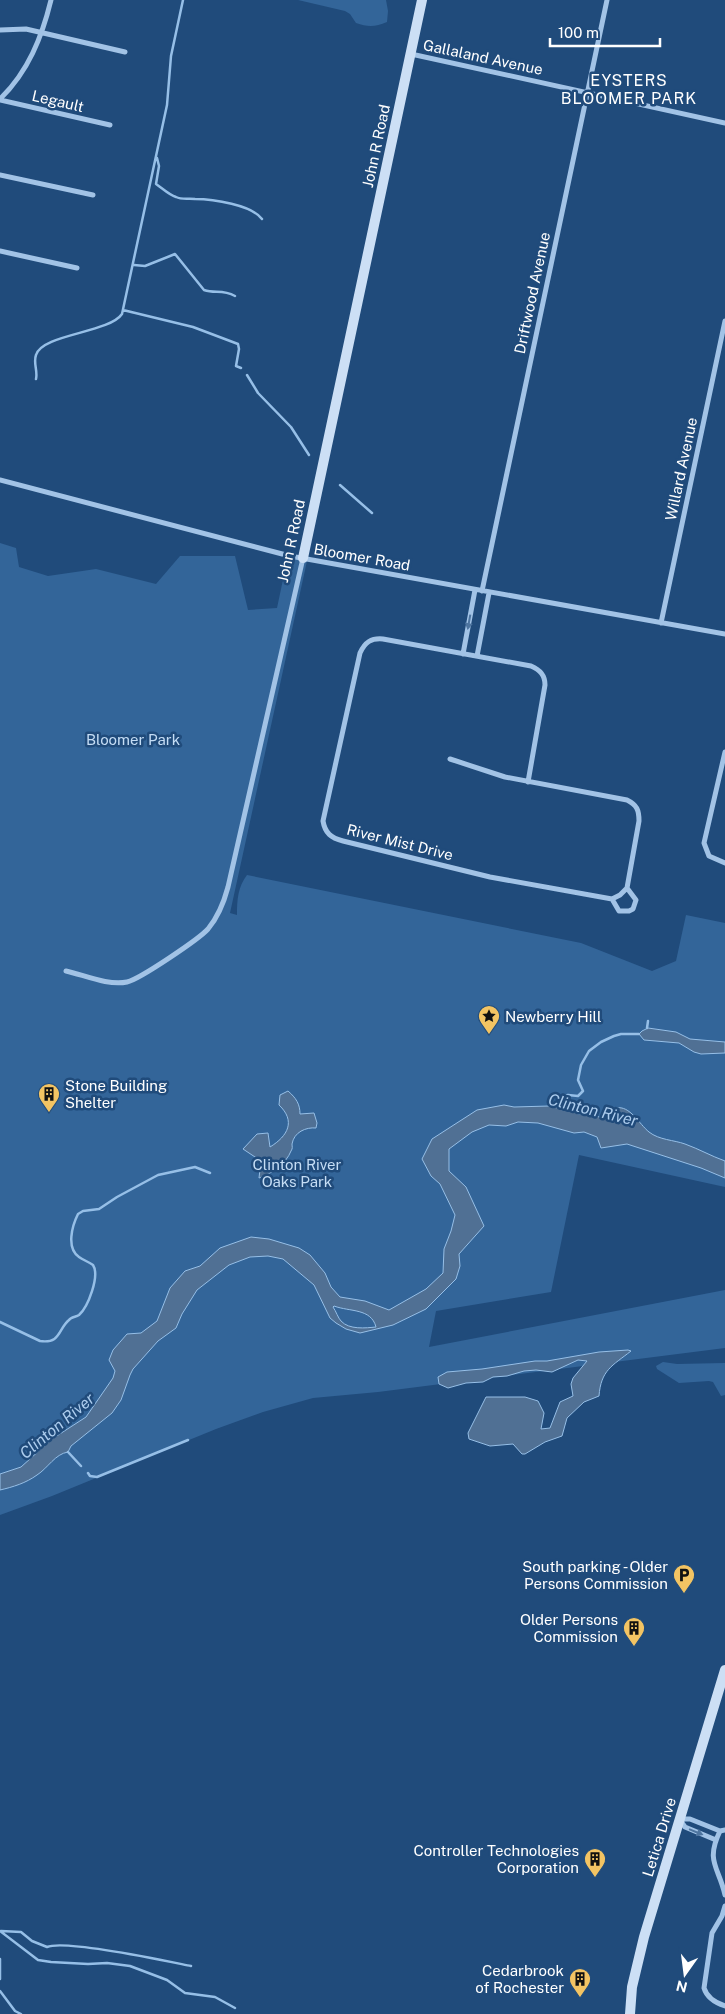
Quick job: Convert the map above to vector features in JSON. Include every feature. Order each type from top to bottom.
[{"type":"street","points":[[0,100],[19,78],[39,43],[51,0]]},
{"type":"street","name":"John R Road","points":[[66,970],[108,981],[128,982],[200,936],[214,921],[225,900],[303,558],[422,0]]},
{"type":"street","name":"Driftwood Avenue","points":[[482,592],[607,0]]},
{"type":"street","points":[[0,30],[16,28],[125,52]]},
{"type":"street","name":"Gallaland Avenue","points":[[411,54],[725,123]]},
{"type":"street","name":"Legault","points":[[0,100],[110,125]]},
{"type":"street","points":[[0,175],[93,195]]},
{"type":"street","points":[[0,251],[77,268]]},
{"type":"street","name":"Willard Avenue","points":[[661,623],[725,321]]},
{"type":"street","name":"Bloomer Road","points":[[0,480],[247,546],[303,558],[482,592],[725,634]]},
{"type":"street","points":[[463,654],[474,590]]},
{"type":"street","points":[[477,656],[489,593]]},
{"type":"street","name":"River Mist Drive","points":[[376,639],[477,656],[531,666],[540,671],[544,677],[545,685],[528,782],[627,800],[639,810],[639,821],[627,888],[636,900],[633,909],[629,911],[619,910],[612,899],[472,872],[343,841],[331,837],[326,832],[323,821],[362,647],[367,642],[376,639]]},
{"type":"street","points":[[725,752],[704,843],[709,856],[725,863]]},
{"type":"street","points":[[450,759],[493,774],[528,782]]},
{"type":"street","points":[[612,899],[620,895],[627,888]]},
{"type":"street","name":"Letica Drive","points":[[630,2014],[632,1987],[638,1958],[725,1670]]},
{"type":"street","points":[[680,1819],[690,1819],[722,1831],[716,1840],[713,1850],[713,1864],[725,1895]]},
{"type":"street","points":[[680,1819],[685,1827],[716,1840]]},
{"type":"street","points":[[725,1906],[722,1916],[712,1933],[704,1988],[706,1994],[725,2006]]},
{"type":"green space","points":[[298,0],[386,0],[387,22],[368,26],[356,23],[350,14],[345,11]]},
{"type":"green space","points":[[0,543],[16,548],[19,567],[48,576],[96,569],[156,584],[180,556],[235,556],[248,610],[277,608],[288,556],[307,561],[230,913],[237,915],[239,894],[247,875],[581,943],[652,971],[676,961],[686,915],[725,923],[725,1187],[579,1155],[551,1292],[436,1311],[429,1347],[725,1290],[725,1348],[378,1392],[313,1398],[263,1412],[216,1429],[52,1496],[0,1515]]},
{"type":"green space","points":[[663,1362],[677,1364],[725,1363],[725,1395],[721,1396],[713,1382],[679,1383],[657,1369],[656,1366]]},
{"type":"shaded area","points":[[648,1028],[676,1032],[690,1039],[725,1042],[725,1053],[701,1054],[679,1043],[644,1040],[639,1034]]},
{"type":"shaded area","points":[[288,1091],[297,1101],[300,1114],[314,1113],[317,1123],[316,1128],[308,1128],[298,1133],[293,1140],[292,1149],[286,1160],[273,1171],[259,1178],[261,1161],[243,1149],[257,1134],[268,1133],[270,1147],[285,1133],[288,1128],[287,1117],[279,1105],[280,1095]]},
{"type":"shaded area","points":[[504,1105],[514,1107],[549,1106],[578,1114],[589,1113],[604,1119],[608,1118],[616,1108],[626,1109],[653,1135],[685,1144],[725,1161],[725,1178],[701,1168],[627,1144],[601,1148],[597,1137],[584,1132],[574,1133],[538,1123],[518,1122],[506,1126],[489,1125],[472,1132],[449,1149],[449,1171],[466,1187],[484,1226],[459,1254],[460,1266],[456,1279],[426,1309],[393,1325],[360,1333],[346,1329],[330,1318],[314,1285],[283,1259],[268,1256],[250,1257],[229,1265],[197,1290],[182,1314],[176,1328],[158,1341],[133,1369],[121,1400],[112,1413],[71,1446],[68,1452],[59,1455],[37,1475],[19,1484],[0,1490],[0,1474],[21,1467],[52,1439],[86,1417],[113,1378],[115,1371],[109,1360],[113,1350],[127,1334],[141,1333],[157,1321],[170,1288],[185,1271],[200,1266],[220,1248],[251,1237],[269,1239],[299,1248],[310,1255],[325,1273],[331,1287],[340,1297],[365,1301],[389,1310],[426,1289],[443,1273],[444,1249],[455,1215],[440,1184],[431,1176],[422,1159],[432,1139],[477,1110]],"holes":[[[333,1307],[365,1314],[370,1317],[376,1327],[358,1328],[344,1324]]]},
{"type":"shaded area","points":[[631,1351],[605,1374],[599,1396],[584,1402],[567,1418],[562,1436],[545,1442],[525,1454],[522,1454],[513,1444],[490,1446],[469,1439],[468,1433],[486,1397],[525,1397],[538,1401],[544,1413],[541,1429],[550,1428],[560,1402],[573,1396],[571,1384],[573,1378],[587,1361],[578,1360],[552,1372],[524,1371],[507,1376],[493,1377],[483,1382],[466,1383],[448,1388],[439,1384],[438,1377],[447,1372],[547,1361],[599,1352]]},
{"type":"waterway","points":[[36,379],[35,358],[41,348],[50,342],[104,325],[122,314],[167,105],[171,56],[183,0]]},
{"type":"waterway","points":[[157,158],[159,166],[156,184],[171,195],[181,198],[212,200],[232,204],[250,210],[262,219]]},
{"type":"waterway","points":[[134,265],[145,266],[175,254],[204,290],[235,296]]},
{"type":"waterway","points":[[123,310],[193,327],[238,344],[236,366],[241,368]]},
{"type":"waterway","points":[[247,375],[258,393],[291,427],[309,455]]},
{"type":"waterway","points":[[340,485],[372,513]]},
{"type":"waterway","points":[[647,1028],[648,1021]]},
{"type":"waterway","name":"Clinton River","points":[[562,1109],[560,1102],[563,1097],[568,1095],[578,1096],[583,1091],[578,1080],[581,1065],[589,1051],[601,1042],[614,1036],[639,1034]]},
{"type":"waterway","points":[[0,1322],[40,1341],[56,1338],[65,1324],[82,1311],[89,1299],[94,1284],[95,1270],[93,1265],[79,1257],[71,1243],[72,1231],[78,1214],[83,1211],[99,1209],[158,1175],[195,1167],[210,1173]]},
{"type":"waterway","points":[[88,1473],[90,1476],[97,1477],[188,1440]]},
{"type":"waterway","points":[[68,1452],[81,1466]]},
{"type":"waterway","points":[[0,1931],[38,1960],[130,1966],[167,1980],[185,1993],[215,1997],[235,2008]]},
{"type":"waterway","points":[[1,1931],[21,1932],[32,1941],[47,1947],[57,1945],[94,1948],[191,1966]]},
{"type":"waterway","points":[[0,1959],[0,1979]]},
{"type":"waterway","points":[[0,1991],[15,2011],[21,2014]]},
{"type":"place","name":"Newberry Hill","points":[[489,1035]]},
{"type":"place","name":"Stone Building Shelter","points":[[49,1113]]},
{"type":"place","name":"South parking - Older Persons Commission","points":[[684,1594]]},
{"type":"place","name":"Older Persons Commission","points":[[634,1647]]},
{"type":"place","name":"Controller Technologies Corporation","points":[[595,1878]]},
{"type":"place","name":"Cedarbrook of Rochester","points":[[580,1998]]},
{"type":"district","name":"EYSTERS BLOOMER PARK","points":[[629,89]]},
{"type":"park label","name":"Bloomer Park","points":[[133,739]]},
{"type":"park label","name":"Clinton River Oaks Park","points":[[297,1172]]}]
